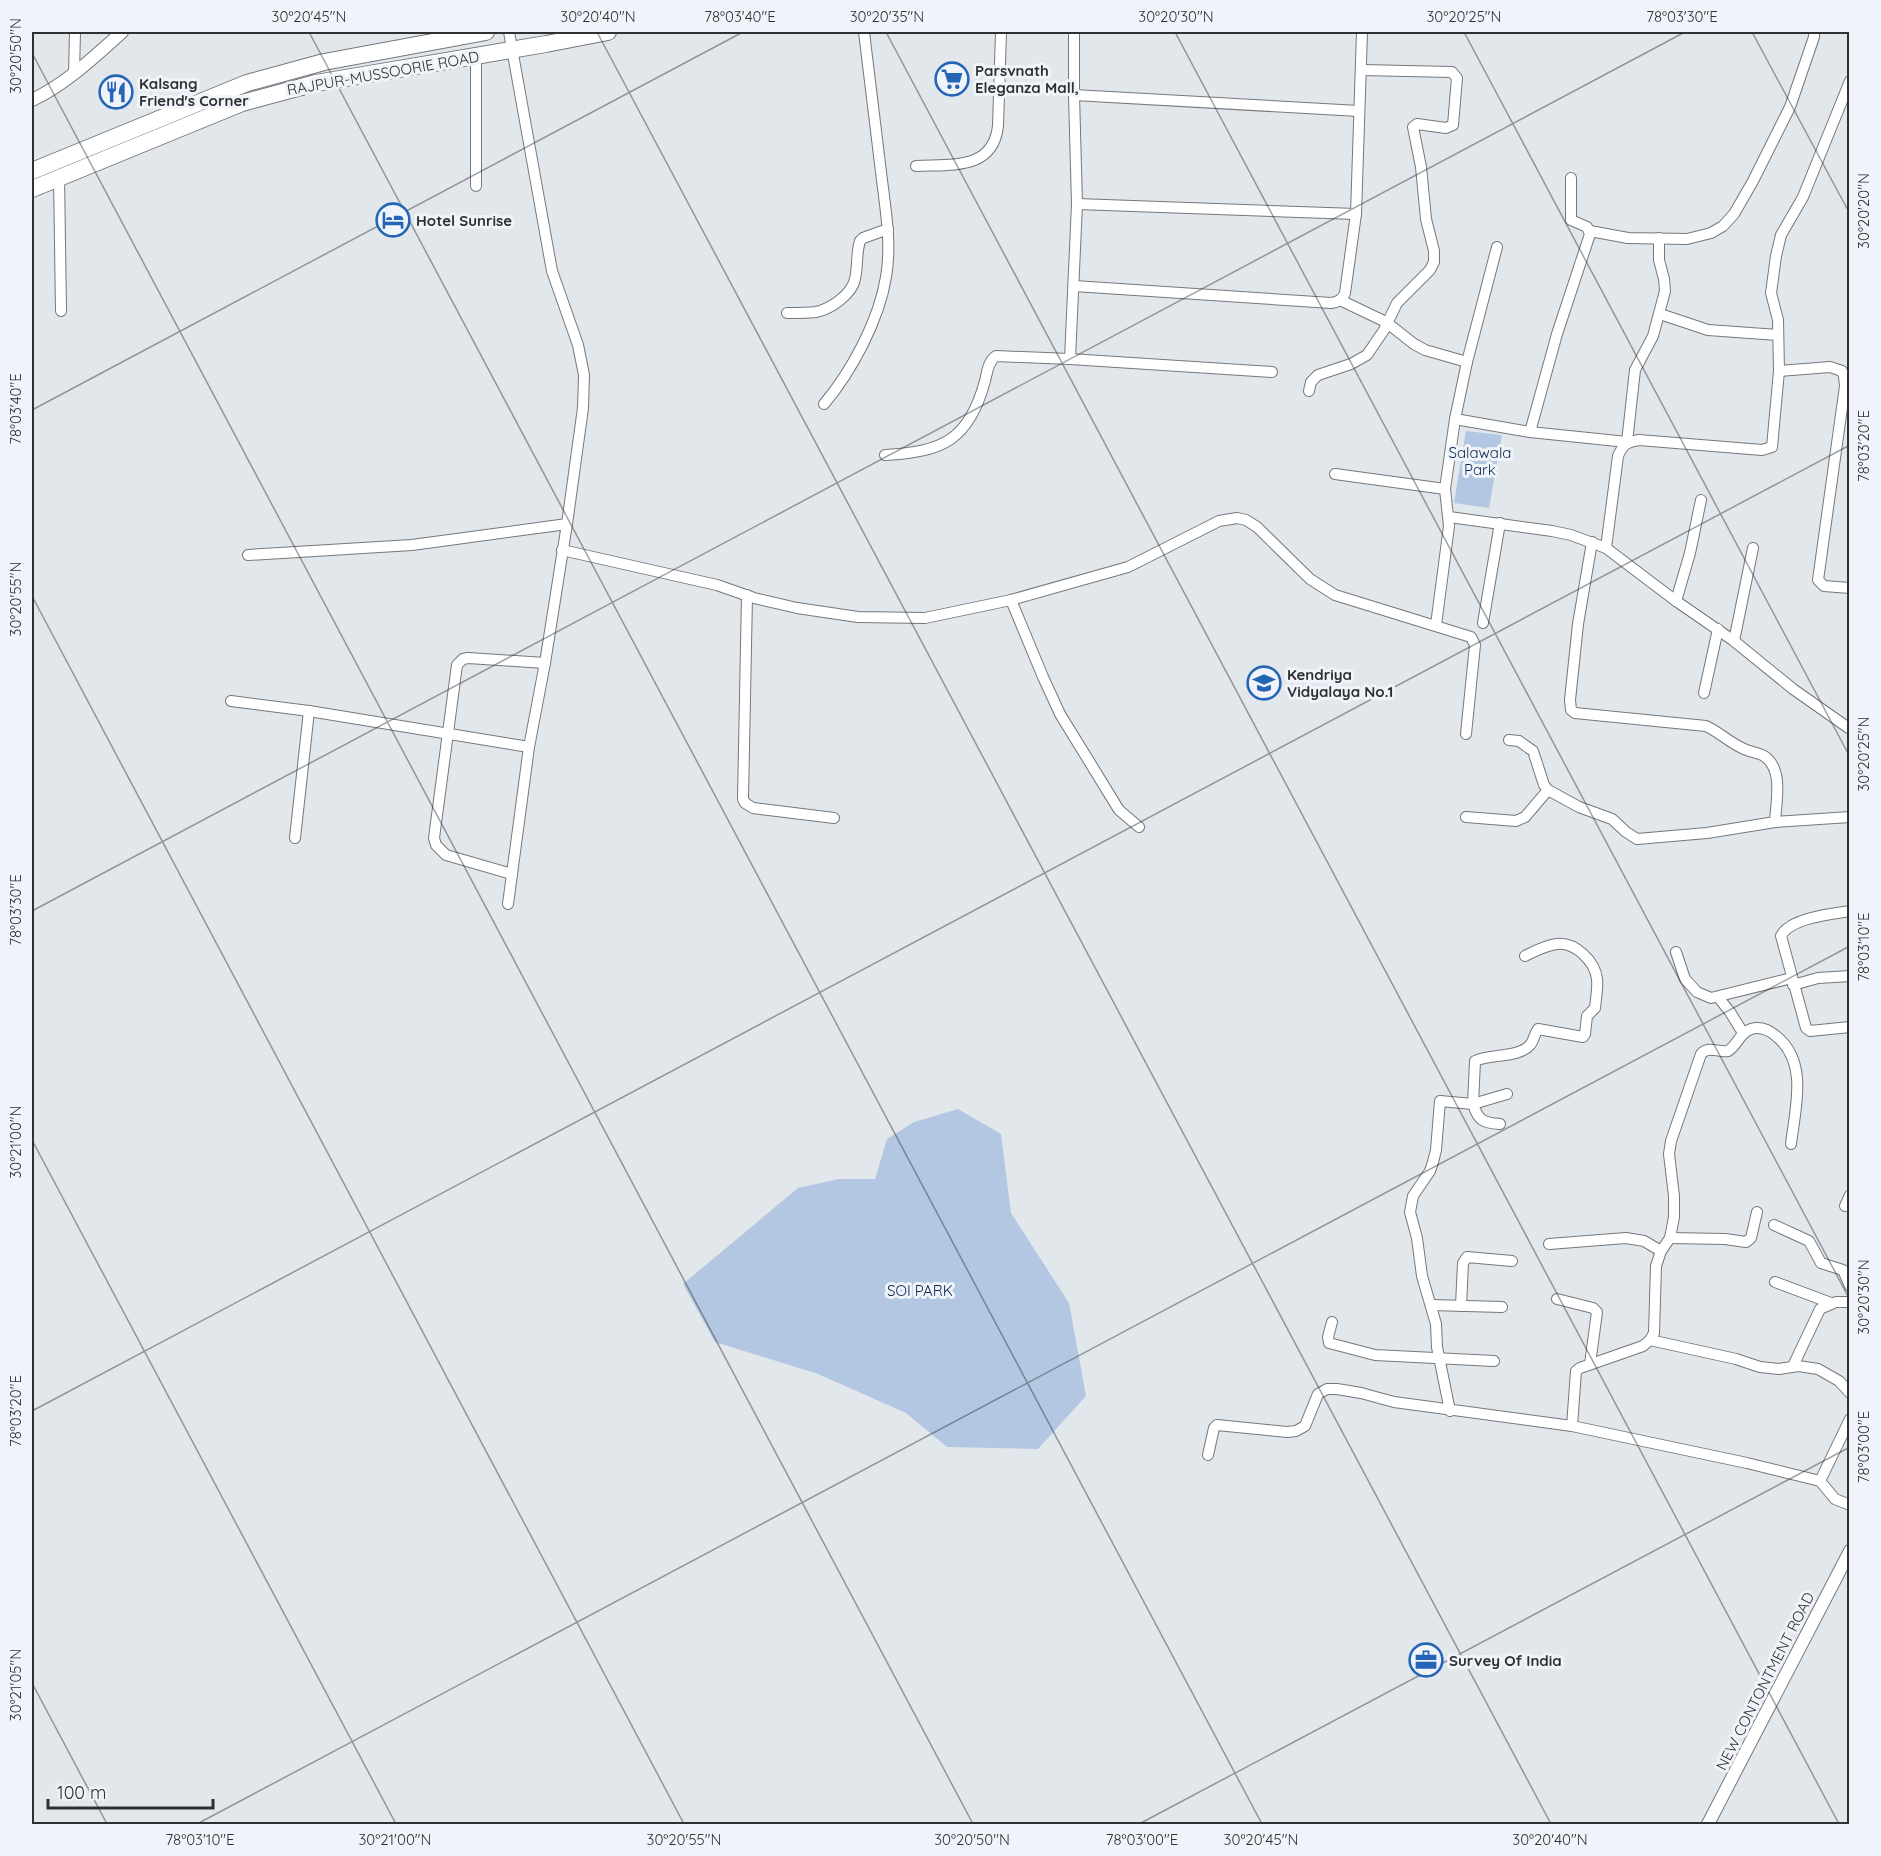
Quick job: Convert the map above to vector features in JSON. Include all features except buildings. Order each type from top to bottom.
[{"type":"main road","name":"RAJPUR-MUSSOORIE ROAD","points":[[32,171],[247,83],[324,62],[486,32]]},
{"type":"main road","name":"RAJPUR-MUSSOORIE ROAD","points":[[32,189],[242,103],[316,83],[608,32]]},
{"type":"street","points":[[74,73],[75,32]]},
{"type":"street","points":[[32,100],[48,92],[74,73],[122,32]]},
{"type":"street","points":[[508,904],[529,747],[567,524],[583,408],[584,375],[578,345],[552,271],[509,32]]},
{"type":"street","points":[[824,404],[835,391],[859,350],[879,306],[887,275],[888,229],[864,32]]},
{"type":"street","points":[[916,166],[972,162],[984,156],[991,149],[997,137],[998,126],[1001,32]]},
{"type":"street","points":[[1070,359],[1077,204],[1074,32]]},
{"type":"street","points":[[1074,286],[1330,303],[1340,300],[1345,293],[1356,214],[1362,32]]},
{"type":"street","points":[[1571,178],[1571,220],[1587,227],[1590,231],[1628,238],[1687,239],[1700,237],[1723,226],[1734,214],[1753,181],[1790,107],[1814,32]]},
{"type":"street","points":[[474,56],[477,62],[476,186]]},
{"type":"street","points":[[1309,391],[1311,382],[1318,375],[1351,364],[1367,355],[1384,330],[1397,303],[1430,270],[1434,262],[1413,127],[1416,123],[1446,128],[1453,125],[1457,78],[1452,72],[1361,70]]},
{"type":"street","points":[[1455,419],[1530,432],[1627,442],[1639,440],[1770,449],[1774,444],[1779,371],[1778,321],[1770,293],[1778,245],[1781,235],[1803,197],[1850,81]]},
{"type":"street","points":[[1074,95],[1359,111]]},
{"type":"street","points":[[57,160],[61,311]]},
{"type":"street","points":[[1077,204],[1356,214]]},
{"type":"street","points":[[787,313],[817,312],[843,297],[852,289],[855,281],[860,241],[862,238],[888,229]]},
{"type":"street","points":[[1530,432],[1557,334],[1590,231]]},
{"type":"street","points":[[1606,548],[1618,456],[1627,442],[1635,370],[1653,336],[1660,314],[1665,284],[1659,260],[1659,238]]},
{"type":"street","points":[[1436,625],[1449,517],[1445,489],[1455,419],[1467,362],[1497,247]]},
{"type":"street","points":[[1340,300],[1386,322],[1425,350],[1467,362]]},
{"type":"street","points":[[1660,314],[1708,330],[1778,335]]},
{"type":"street","points":[[885,455],[916,454],[933,449],[957,435],[978,404],[993,358],[1007,356],[1070,359],[1272,372]]},
{"type":"street","points":[[1779,371],[1830,367],[1846,374],[1818,580],[1824,586],[1850,588]]},
{"type":"street","points":[[1335,474],[1445,489]]},
{"type":"street","points":[[1676,601],[1690,553],[1701,500]]},
{"type":"street","points":[[1449,517],[1552,531],[1606,548],[1734,641],[1793,689],[1850,729]]},
{"type":"street","points":[[562,550],[717,585],[797,608],[858,617],[925,618],[1011,600],[1128,567],[1219,521],[1237,518],[1257,526],[1319,587],[1370,607],[1467,635],[1474,640],[1466,734]]},
{"type":"street","points":[[1483,623],[1500,523]]},
{"type":"street","points":[[248,555],[412,545],[567,524]]},
{"type":"street","points":[[1592,542],[1578,624],[1570,700],[1571,710],[1575,713],[1706,726],[1742,748],[1765,757],[1776,771],[1775,822]]},
{"type":"street","points":[[1734,641],[1753,549]]},
{"type":"street","points":[[747,595],[743,799],[753,808],[834,818]]},
{"type":"street","points":[[1011,600],[1060,714],[1119,810],[1139,827]]},
{"type":"street","points":[[1704,693],[1718,629]]},
{"type":"street","points":[[512,874],[446,855],[436,845],[433,831],[449,734],[457,665],[468,658],[545,663]]},
{"type":"street","points":[[231,701],[309,711],[529,747]]},
{"type":"street","points":[[295,838],[309,711]]},
{"type":"street","points":[[1509,740],[1520,741],[1533,752],[1544,785],[1548,790],[1579,807],[1612,819],[1637,839],[1697,835],[1775,822],[1850,817]]},
{"type":"street","points":[[1466,817],[1516,821],[1525,817],[1548,790]]},
{"type":"street","points":[[1850,911],[1797,923],[1783,932],[1782,941],[1808,1030],[1850,1027]]},
{"type":"street","points":[[1500,1124],[1486,1124],[1481,1121],[1473,1104],[1473,1065],[1476,1060],[1502,1056],[1526,1048],[1531,1044],[1538,1029],[1583,1037],[1586,1034],[1587,1016],[1595,1008],[1597,992],[1595,970],[1577,949],[1570,945],[1554,944],[1525,956]]},
{"type":"street","points":[[1676,952],[1680,969],[1691,987],[1704,996],[1718,997],[1818,978],[1850,976]]},
{"type":"street","points":[[1718,997],[1743,1033]]},
{"type":"street","points":[[1572,1426],[1575,1376],[1580,1368],[1633,1350],[1650,1340],[1655,1324],[1656,1266],[1661,1251],[1670,1238],[1675,1207],[1669,1154],[1675,1127],[1697,1064],[1704,1051],[1731,1050],[1743,1033],[1756,1028],[1765,1028],[1783,1042],[1792,1057],[1798,1079],[1791,1144]]},
{"type":"street","points":[[1450,1411],[1437,1347],[1436,1324],[1422,1276],[1417,1238],[1410,1212],[1411,1203],[1433,1162],[1439,1103],[1442,1100],[1473,1104],[1507,1094]]},
{"type":"street","points":[[1845,1206],[1850,1195]]},
{"type":"street","points":[[1670,1238],[1725,1239],[1746,1242],[1752,1238],[1757,1212]]},
{"type":"street","points":[[1774,1225],[1809,1241],[1821,1263],[1843,1270],[1850,1286]]},
{"type":"street","points":[[1549,1244],[1626,1238],[1644,1241],[1661,1251]]},
{"type":"street","points":[[1461,1306],[1463,1263],[1467,1257],[1512,1261]]},
{"type":"street","points":[[1775,1282],[1831,1304],[1850,1302]]},
{"type":"street","points":[[1557,1299],[1593,1308],[1597,1312],[1590,1364]]},
{"type":"street","points":[[1793,1366],[1818,1313],[1831,1304]]},
{"type":"street","points":[[1431,1305],[1502,1307]]},
{"type":"street","points":[[1332,1322],[1328,1340],[1331,1345],[1366,1354],[1441,1360],[1494,1361]]},
{"type":"street","points":[[1650,1340],[1736,1359],[1760,1367],[1779,1369],[1806,1366],[1828,1373],[1850,1393]]},
{"type":"street","points":[[1208,1455],[1214,1428],[1217,1425],[1287,1432],[1300,1430],[1310,1417],[1317,1394],[1327,1389],[1347,1390],[1394,1402],[1450,1411],[1572,1426],[1747,1463],[1820,1481],[1835,1499],[1850,1505]]},
{"type":"street","points":[[1820,1481],[1850,1419]]},
{"type":"street","name":"NEW CONTONTMENT ROAD","points":[[1708,1824],[1850,1551]]},
{"type":"green space","name":"Salawala Park","points":[[1466,431],[1502,435],[1489,508],[1454,503]]},
{"type":"green space","name":"SOI PARK","points":[[958,1109],[1001,1134],[1011,1213],[1069,1303],[1086,1396],[1038,1449],[947,1447],[906,1413],[818,1374],[715,1342],[683,1284],[798,1188],[839,1179],[875,1179],[887,1139],[914,1122]]},
{"type":"place","name":"Parsvnath Eleganza Mall,","points":[[952,79]]},
{"type":"place","name":"Kalsang Friend's Corner","points":[[116,92]]},
{"type":"place","name":"Hotel Sunrise","points":[[393,220]]},
{"type":"place","name":"Kendriya Vidyalaya No.1","points":[[1264,683]]},
{"type":"place","name":"Survey Of India","points":[[1426,1660]]}]
